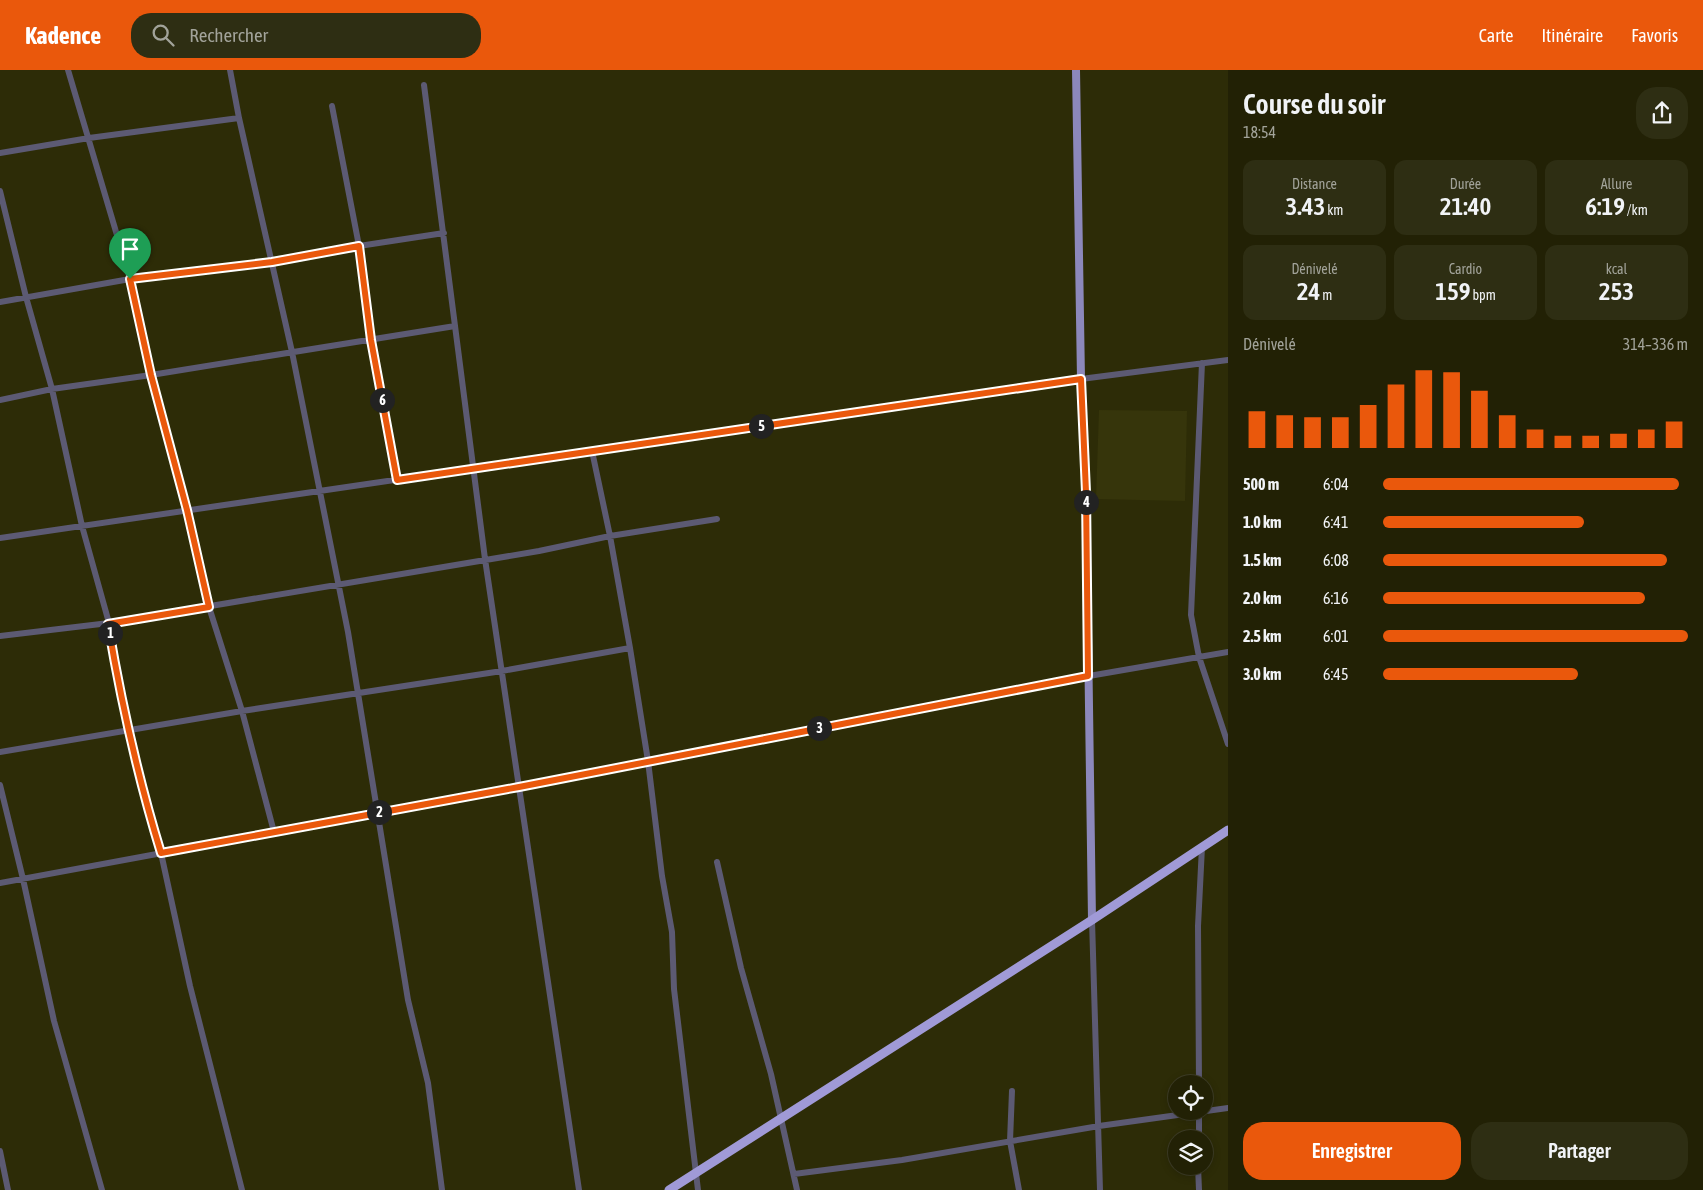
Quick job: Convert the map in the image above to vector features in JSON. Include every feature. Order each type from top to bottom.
[{"type":"highway","points":[[669,1190],[1092,920],[1228,830]]},
{"type":"main road","points":[[1076,70],[1081,379],[1086,492],[1092,920]]},
{"type":"street","points":[[68,70],[130,279],[151,375],[187,510],[209,607],[242,710],[274,832]]},
{"type":"street","points":[[230,70],[239,118],[292,352],[339,585],[408,1000],[428,1084],[442,1190]]},
{"type":"street","points":[[424,85],[485,559],[579,1190]]},
{"type":"street","points":[[332,106],[359,246],[371,340],[397,480]]},
{"type":"street","points":[[0,153],[89,138],[239,118]]},
{"type":"street","points":[[0,191],[26,297],[52,389],[82,526],[108,624],[148,813],[161,853],[190,986],[242,1190]]},
{"type":"street","points":[[0,302],[130,279],[272,262],[444,233]]},
{"type":"street","points":[[0,400],[52,389],[455,326]]},
{"type":"street","points":[[0,538],[1081,379],[1228,360]]},
{"type":"street","points":[[1202,363],[1191,615],[1199,657],[1228,744]]},
{"type":"street","points":[[592,451],[610,536],[648,761],[662,876],[672,932],[674,989],[698,1190]]},
{"type":"street","points":[[0,636],[108,624],[717,519]]},
{"type":"street","points":[[0,752],[242,710],[502,671],[630,648]]},
{"type":"street","points":[[0,883],[519,787],[1088,676],[1228,652]]},
{"type":"street","points":[[0,785],[54,1021],[102,1190]]},
{"type":"street","points":[[1199,1075],[1198,926],[1202,847]]},
{"type":"street","points":[[717,862],[741,968],[771,1074],[797,1190]]},
{"type":"street","points":[[1092,920],[1100,1190]]},
{"type":"street","points":[[1012,1091],[1010,1141],[1019,1190]]},
{"type":"street","points":[[1213,1110],[1228,1108]]},
{"type":"street","points":[[794,1174],[902,1160],[1098,1126],[1168,1116]]},
{"type":"street","points":[[0,1151],[8,1190]]},
{"type":"street","points":[[1198,1175],[1199,1190]]},
{"type":"shaded area","points":[[1099,410],[1187,411],[1185,501],[1096,499]]},
{"type":"route","points":[[359,246],[371,340],[397,480],[1081,379],[1086,492],[1088,676],[720,746],[519,787],[161,853],[148,813],[114,660],[108,624],[209,607],[187,510],[151,375],[130,279],[272,262],[359,246]]}]
